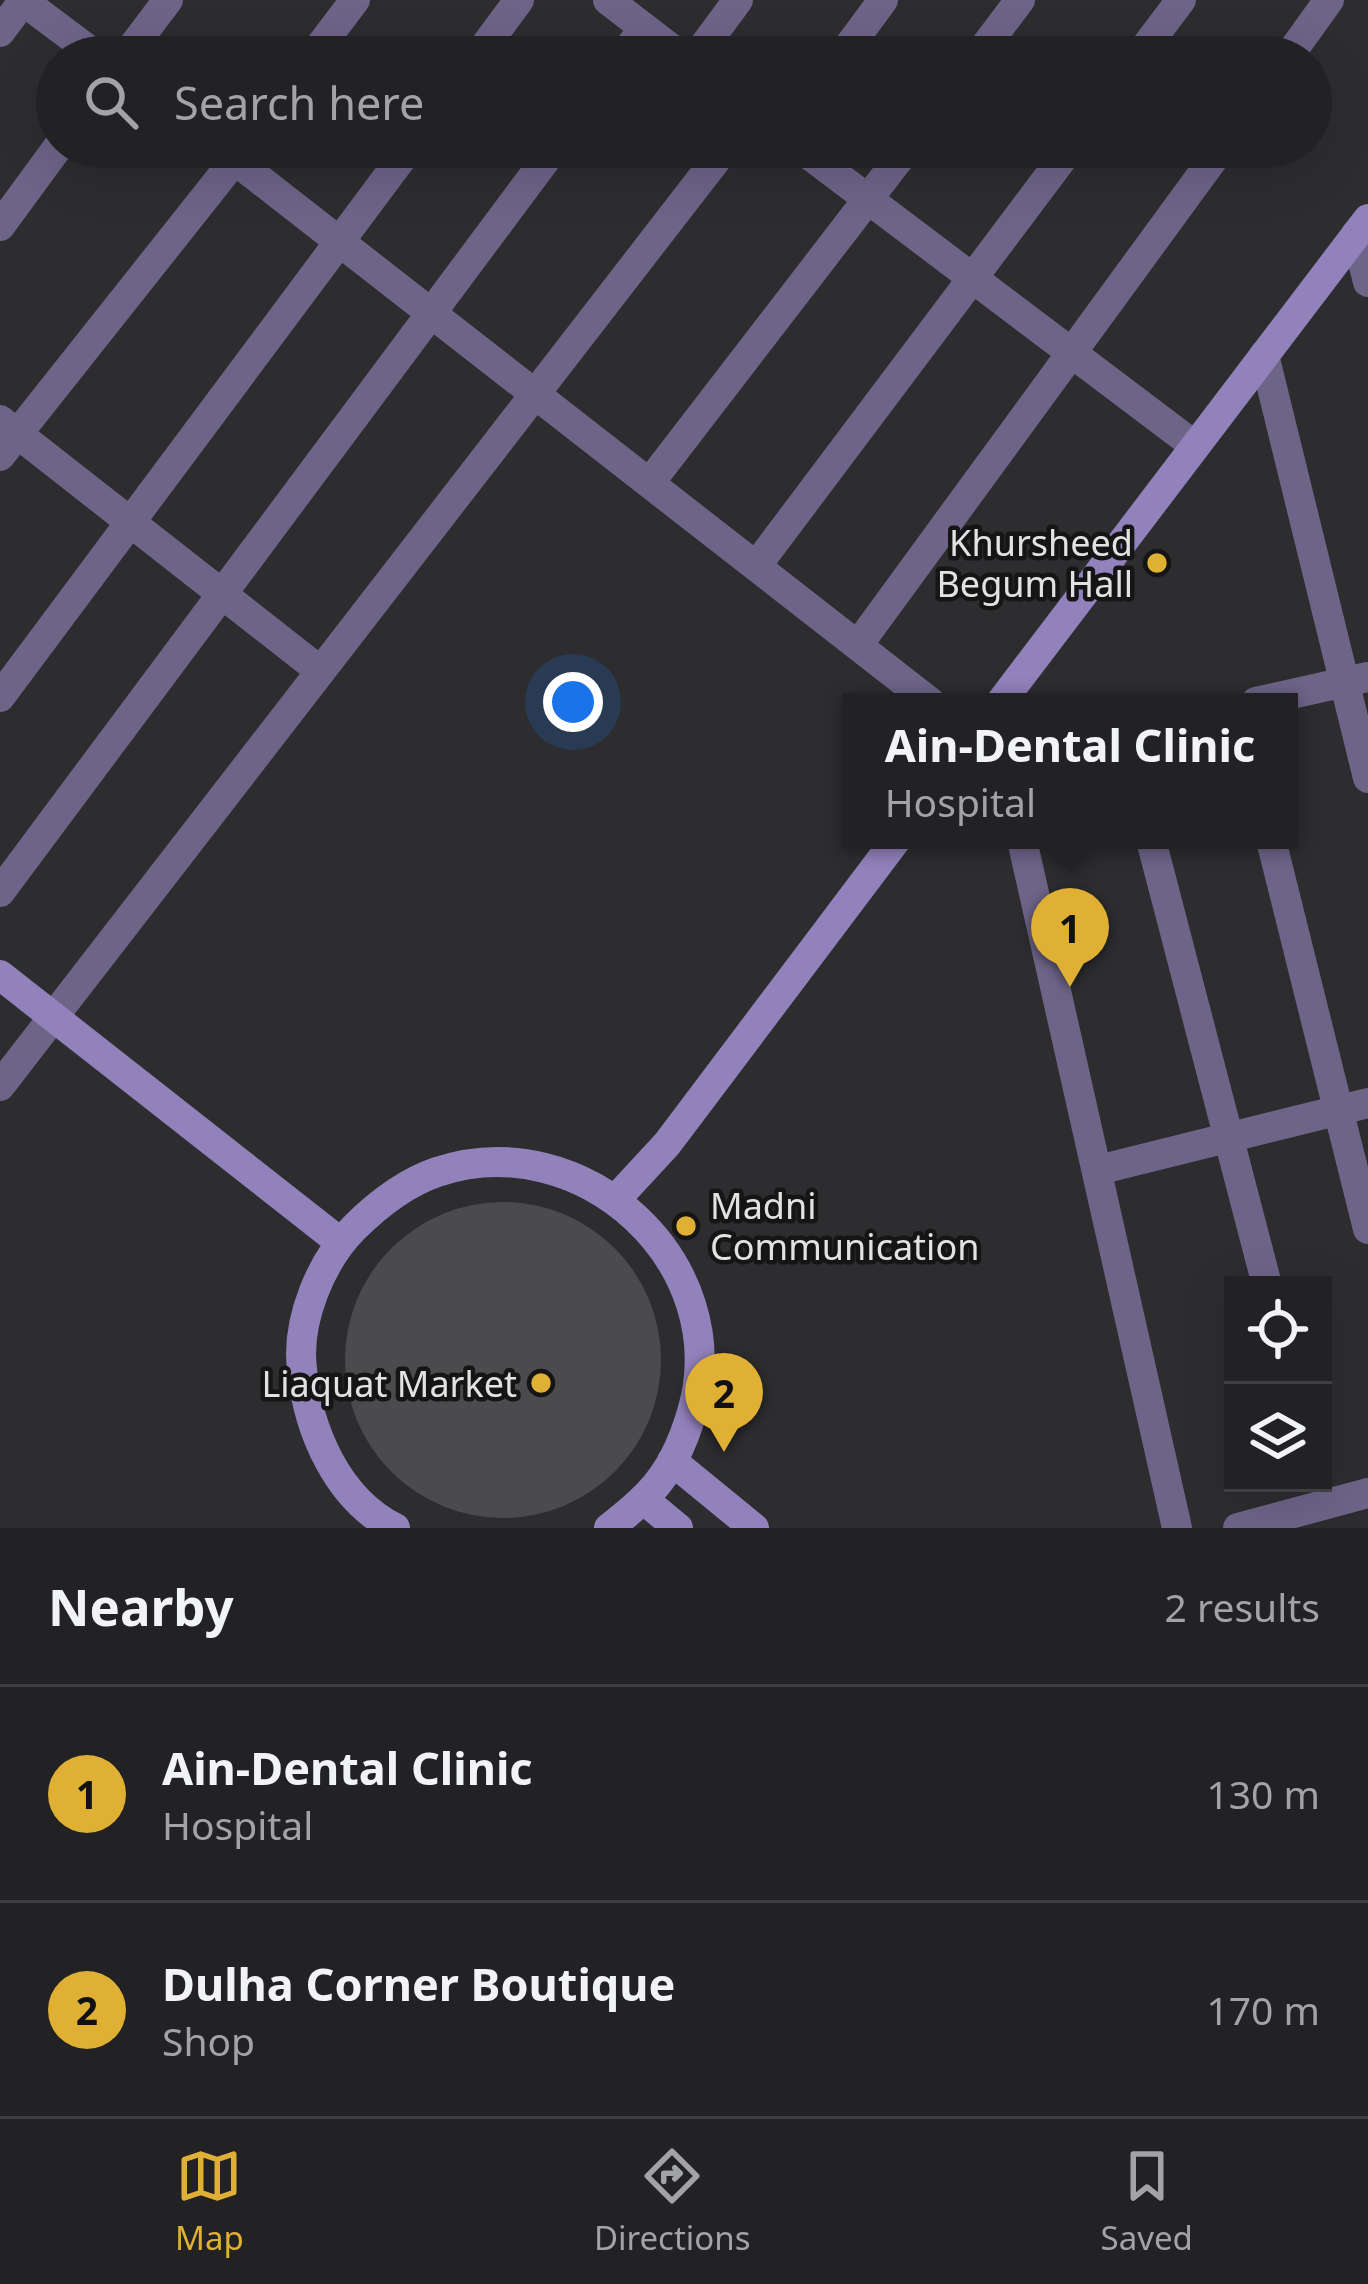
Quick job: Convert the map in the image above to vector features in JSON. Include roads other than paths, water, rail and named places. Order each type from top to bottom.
[{"type":"street","points":[[0,32],[23,0],[70,36]]},
{"type":"street","points":[[141,36],[168,0]]},
{"type":"street","points":[[328,36],[355,0]]},
{"type":"street","points":[[492,36],[519,0]]},
{"type":"street","points":[[608,0],[654,36]]},
{"type":"street","points":[[711,36],[738,0]]},
{"type":"street","points":[[857,36],[884,0]]},
{"type":"street","points":[[992,36],[1020,0]]},
{"type":"street","points":[[1154,36],[1181,0]]},
{"type":"street","points":[[1303,36],[1329,0]]},
{"type":"street","points":[[638,36],[644,28]]},
{"type":"street","points":[[0,226],[43,168]]},
{"type":"street","points":[[219,168],[6,436],[130,521],[319,670]]},
{"type":"street","points":[[253,168],[918,693]]},
{"type":"street","points":[[0,697],[394,168]]},
{"type":"street","points":[[0,892],[539,168]]},
{"type":"street","points":[[0,1086],[709,168]]},
{"type":"street","points":[[826,168],[1195,446]]},
{"type":"street","points":[[651,481],[892,168]]},
{"type":"street","points":[[757,565],[1055,168]]},
{"type":"street","points":[[858,645],[1207,168]]},
{"type":"street","points":[[1362,226],[1368,282]]},
{"type":"street","points":[[1008,693],[1362,226]]},
{"type":"street","points":[[1264,355],[1355,680],[1368,778]]},
{"type":"street","points":[[1296,693],[1355,680]]},
{"type":"street","points":[[617,1198],[667,1144],[889,849]]},
{"type":"street","points":[[1024,849],[1177,1528]]},
{"type":"street","points":[[1153,849],[1265,1276]]},
{"type":"street","points":[[1274,849],[1353,1107],[1368,1229]]},
{"type":"street","points":[[0,974],[340,1242]]},
{"type":"street","points":[[1098,1170],[1353,1107]]},
{"type":"street","points":[[395,1528],[340,1480],[311,1424],[301,1363],[310,1301],[340,1242],[381,1201],[437,1172],[499,1162],[561,1171],[617,1198],[657,1236],[685,1283],[699,1336],[698,1391],[683,1443],[643,1499],[609,1528]]},
{"type":"street","points":[[672,1461],[754,1528]]},
{"type":"street","points":[[1238,1528],[1368,1492]]},
{"type":"street","points":[[643,1499],[678,1528]]},
{"type":"place","name":"Khursheed Begum Hall","points":[[1157,563]]},
{"type":"place","name":"Ain-Dental Clinic","points":[[1070,987]]},
{"type":"place","name":"Madni Communication","points":[[686,1226]]},
{"type":"place","name":"Liaquat Market","points":[[541,1383]]},
{"type":"place","name":"Dulha Corner Boutique","points":[[724,1452]]}]
